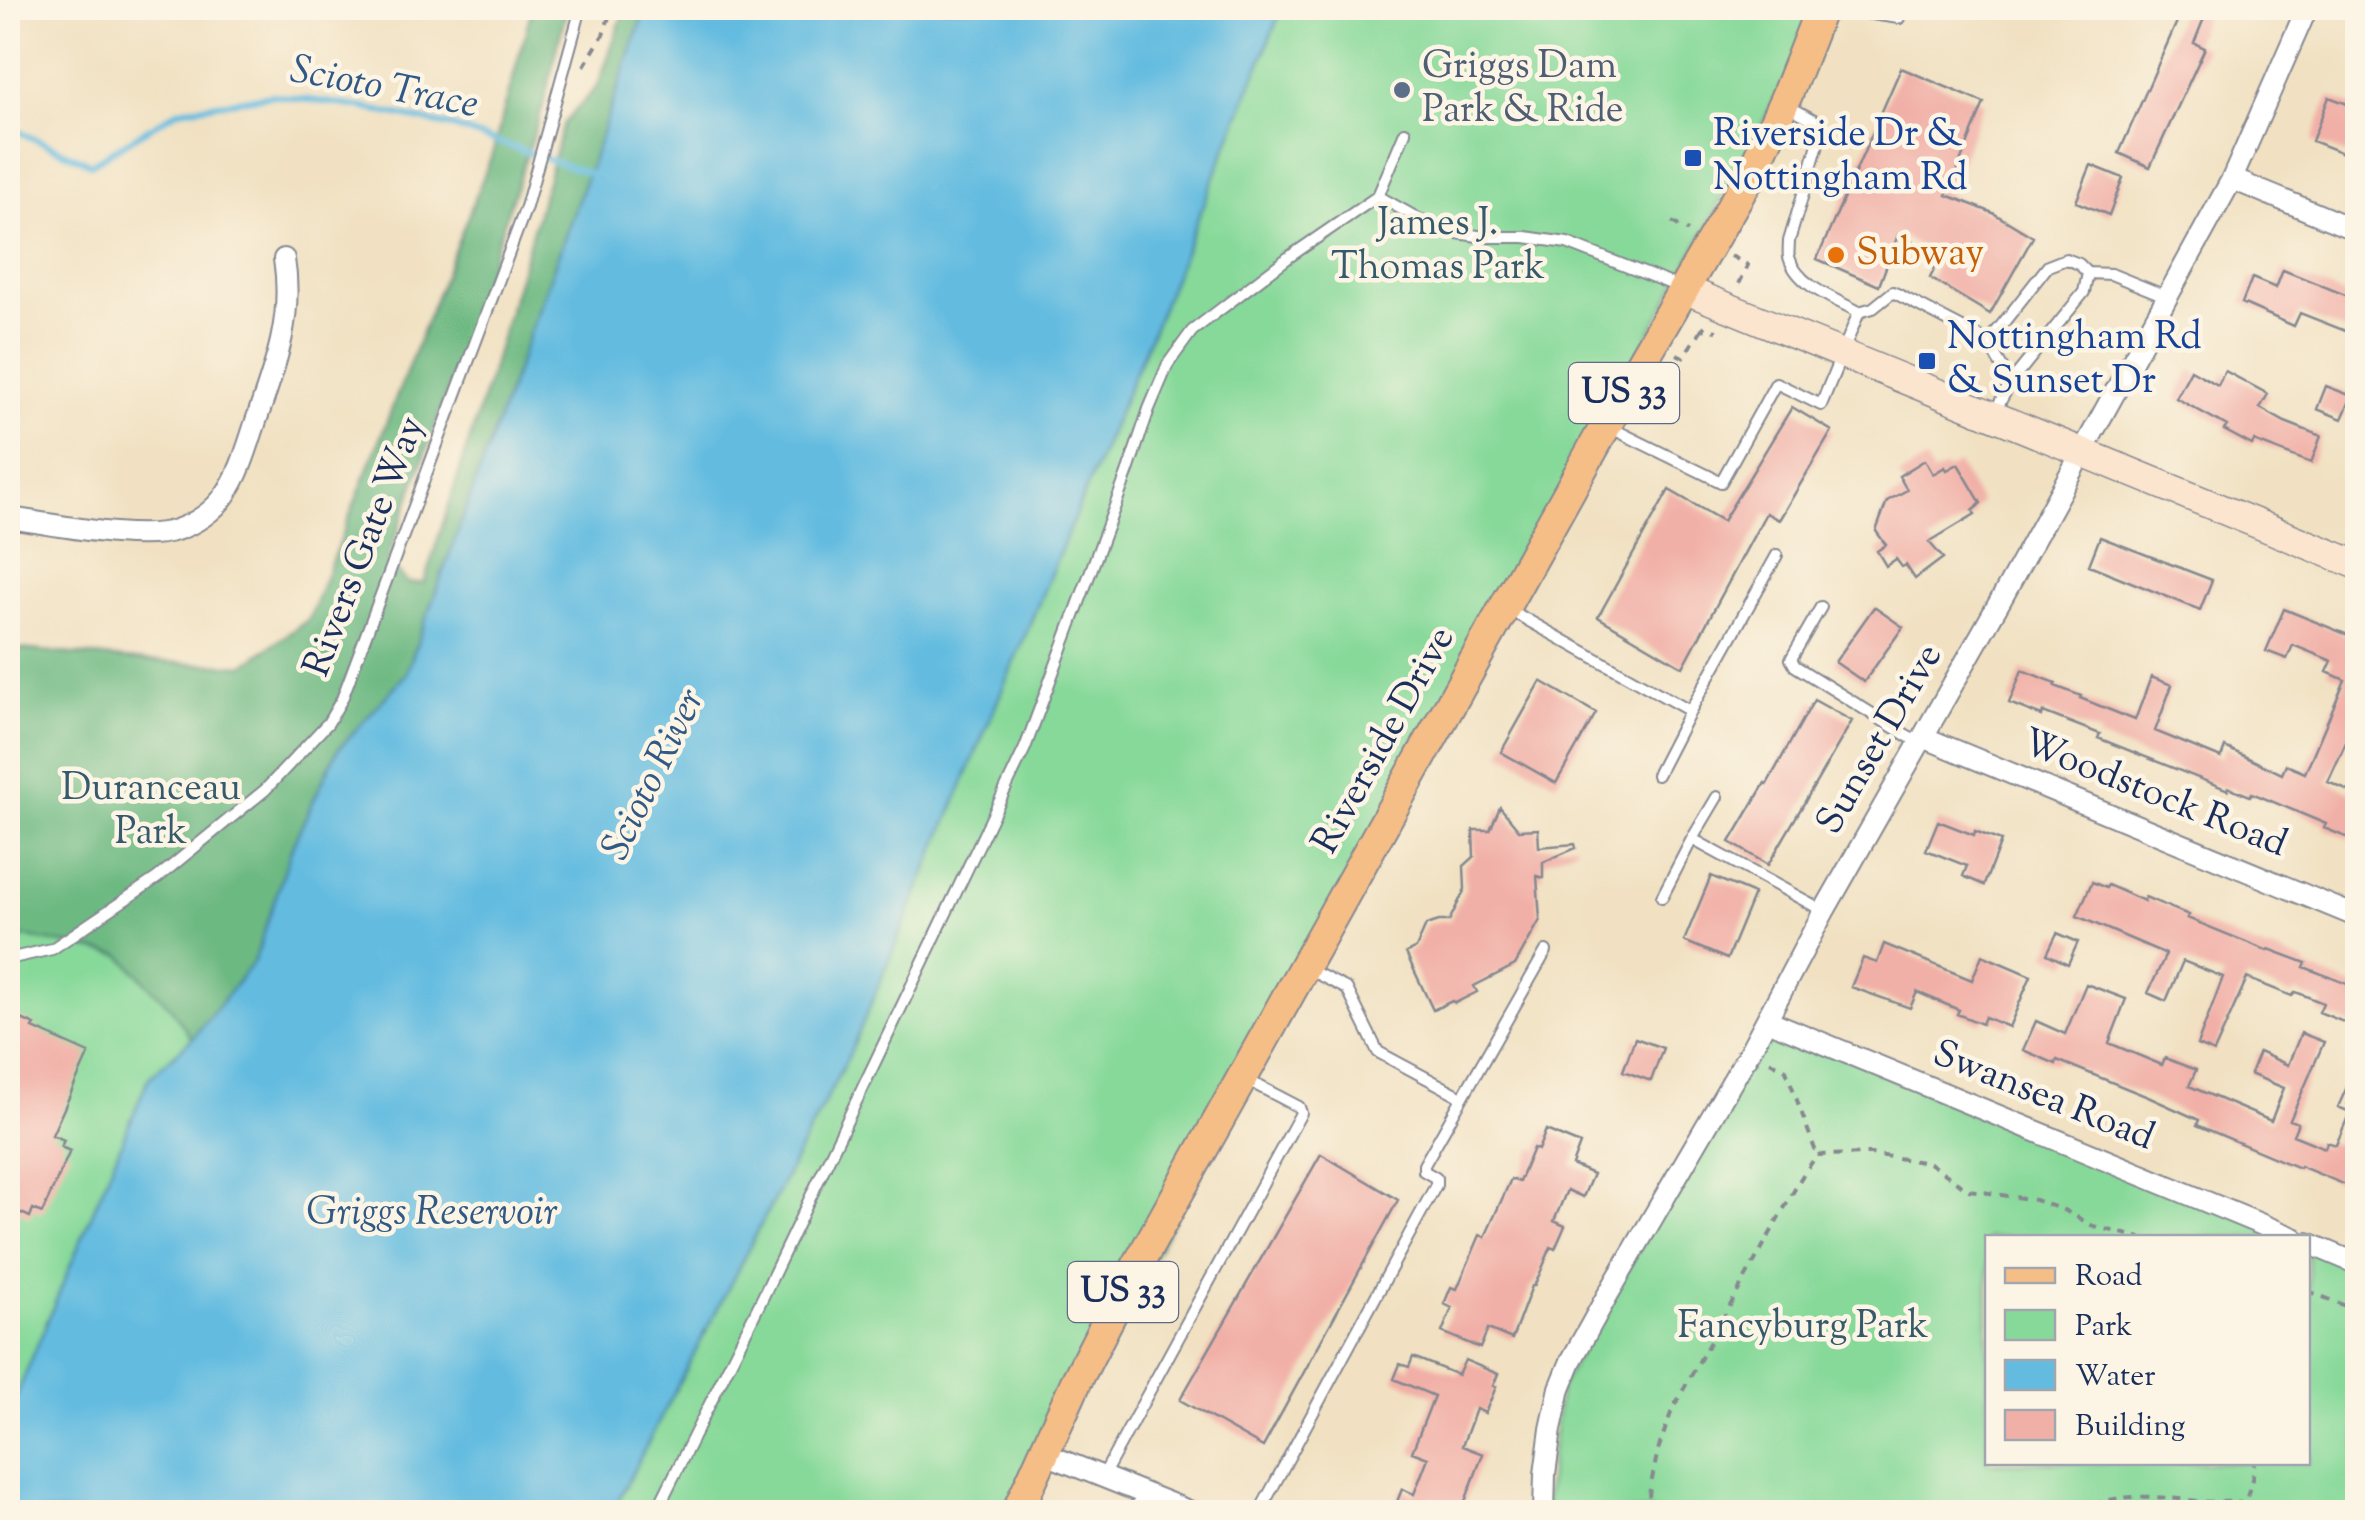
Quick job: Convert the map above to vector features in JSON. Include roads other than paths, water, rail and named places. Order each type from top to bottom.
[{"type":"main road","name":"Riverside Drive","points":[[1017,1512],[1115,1306],[1752,172],[1821,8]]},
{"type":"street","name":"Sunset Drive","points":[[1544,1512],[1551,1429],[1571,1361],[1766,1020],[2168,297],[2232,179],[2307,8]]},
{"type":"street","points":[[2232,179],[2358,231]]},
{"type":"street","points":[[8,518],[124,534],[161,534],[178,530],[214,509],[241,465],[281,349],[288,286],[284,259]]},
{"type":"street","points":[[1686,290],[2358,565]]},
{"type":"street","name":"Woodstock Road","points":[[1922,740],[2358,917]]},
{"type":"street","name":"Swansea Road","points":[[1766,1020],[2287,1235]]},
{"type":"street","points":[[2310,1244],[2358,1264]]},
{"type":"street","points":[[1044,1453],[1103,1476],[1139,1503],[1191,1512]]},
{"type":"lane","name":"Rivers Gate Way","points":[[8,959],[52,949],[157,878],[265,790],[328,723],[342,699],[526,207],[581,8]]},
{"type":"lane","points":[[1831,8],[1899,18],[1904,8]]},
{"type":"lane","points":[[1783,104],[1814,120],[1821,134],[1789,241],[1788,256],[1799,274],[1809,284],[1859,312],[1873,308],[1893,292],[1987,341],[2011,382]]},
{"type":"lane","points":[[656,1512],[1025,748],[1168,364],[1192,331],[1378,196],[1404,132]]},
{"type":"lane","points":[[1378,196],[1420,219],[1457,233],[1567,243],[1686,290]]},
{"type":"lane","points":[[1987,341],[2048,266],[2066,260],[2079,264],[2088,273],[2111,274],[2168,297]]},
{"type":"lane","points":[[1992,416],[2011,382],[2084,292],[2088,273]]},
{"type":"lane","points":[[1606,426],[1721,482],[1776,384],[1822,405],[1859,312]]},
{"type":"lane","points":[[1656,775],[1778,555]]},
{"type":"lane","points":[[1820,607],[1791,658],[1795,666],[1922,740]]},
{"type":"lane","points":[[1505,608],[1690,711]]},
{"type":"lane","points":[[1662,896],[1717,796]]},
{"type":"lane","points":[[1692,839],[1824,910]]},
{"type":"lane","points":[[1257,1512],[1436,1185],[1436,1178],[1424,1171],[1424,1164],[1546,951]]},
{"type":"lane","points":[[1305,967],[1347,990],[1378,1052],[1462,1098]]},
{"type":"lane","points":[[1103,1476],[1301,1113],[1298,1107],[1243,1078]]},
{"type":"water","name":"Griggs Reservoir","points":[[646,8],[1282,8],[1159,315],[851,1051],[612,1512],[8,1512],[8,1416],[148,1079],[192,1039],[255,960],[293,844],[337,751],[406,674]]},
{"type":"waterway","name":"Scioto Trace","points":[[8,127],[91,164],[179,110],[273,95],[360,107],[453,127],[588,173]]},
{"type":"place","name":"Griggs Dam Park & Ride","points":[[1402,90]]},
{"type":"place","name":"Riverside Dr & Nottingham Rd","points":[[1693,158]]},
{"type":"place","name":"Subway","points":[[1836,255]]},
{"type":"place","name":"Nottingham Rd & Sunset Dr","points":[[1927,361]]},
{"type":"park label","name":"James J. Thomas Park","points":[[1438,247]]},
{"type":"park label","name":"Duranceau Park","points":[[151,812]]},
{"type":"park label","name":"Fancyburg Park","points":[[1803,1328]]},
{"type":"water label","name":"Scioto River","points":[[655,775]]}]
